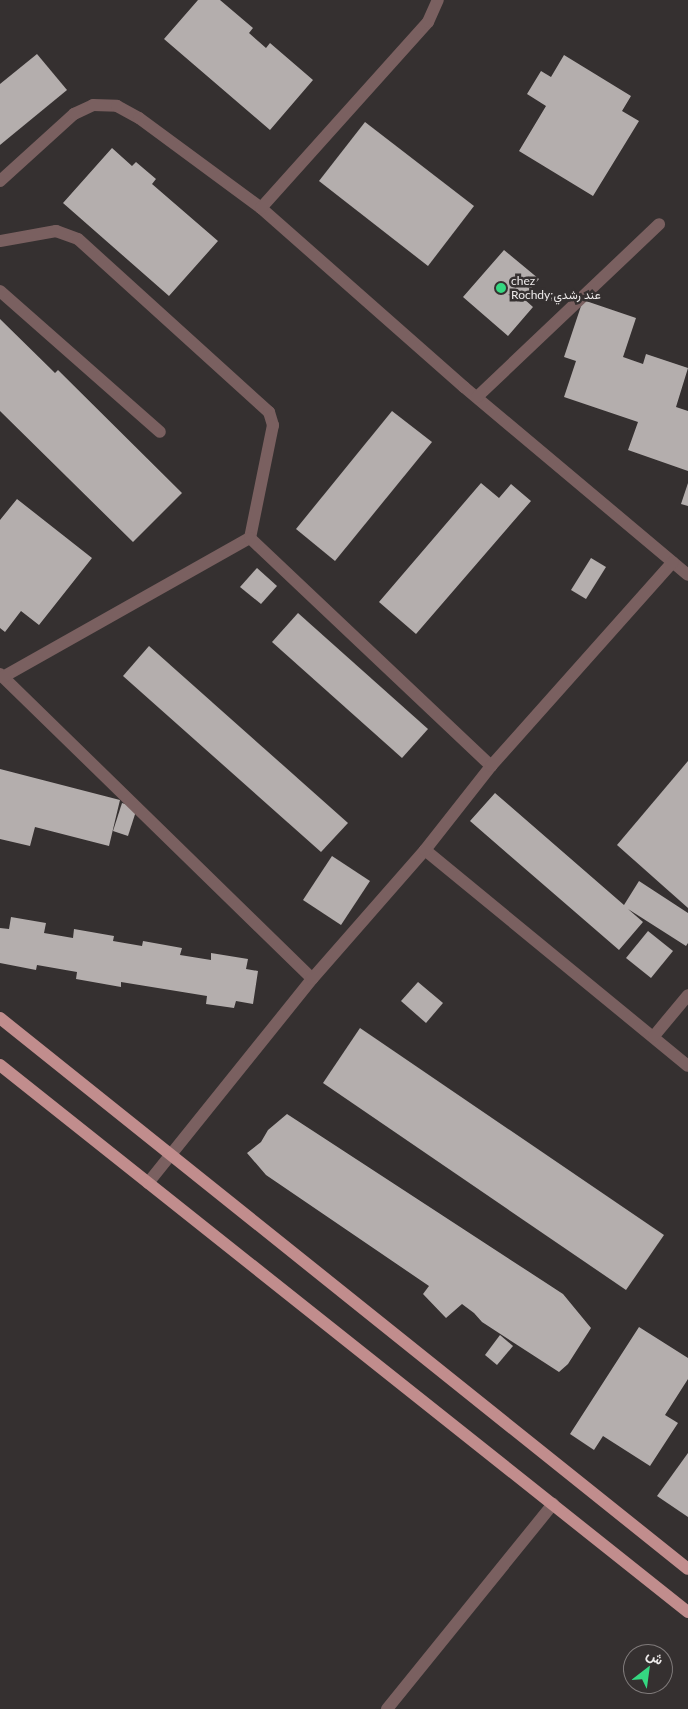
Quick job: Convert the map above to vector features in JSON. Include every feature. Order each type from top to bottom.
[{"type":"main road","points":[[0,1018],[688,1569]]},
{"type":"main road","points":[[0,1065],[688,1612]]},
{"type":"street","points":[[261,208],[428,22],[438,0]]},
{"type":"street","points":[[0,181],[74,114],[93,105],[117,106],[139,118],[261,208],[477,397],[688,575]]},
{"type":"street","points":[[477,397],[659,224]]},
{"type":"street","points":[[0,241],[56,231],[78,239],[269,412],[273,425],[250,538],[1,676],[312,978]]},
{"type":"street","points":[[0,291],[160,432]]},
{"type":"street","points":[[250,538],[491,766]]},
{"type":"street","points":[[148,1183],[170,1153],[312,978],[425,850],[491,766],[673,562]]},
{"type":"street","points":[[425,850],[654,1036],[688,1066]]},
{"type":"street","points":[[654,1036],[688,995]]},
{"type":"street","points":[[387,1709],[553,1504]]},
{"type":"building","points":[[198,0],[220,0],[253,28],[249,33],[266,48],[270,43],[313,80],[270,130],[164,39]]},
{"type":"building","points":[[37,54],[67,90],[0,145],[0,84]]},
{"type":"building","points":[[564,55],[631,96],[622,111],[639,121],[593,196],[519,151],[546,106],[527,94],[541,71],[551,77]]},
{"type":"building","points":[[365,122],[474,206],[428,266],[319,181]]},
{"type":"building","points":[[112,148],[132,166],[136,162],[156,179],[152,184],[218,241],[169,296],[63,203]]},
{"type":"building","name":"chez Rochdy;عند رشدي","points":[[504,250],[539,279],[523,298],[533,307],[508,336],[463,297]]},
{"type":"building","points":[[583,300],[636,318],[623,357],[643,364],[646,354],[688,368],[676,407],[688,411],[688,471],[628,450],[638,422],[564,397],[576,361],[564,357]]},
{"type":"building","points":[[0,319],[55,373],[58,370],[182,493],[133,542],[0,411]]},
{"type":"building","points":[[392,411],[432,442],[335,561],[296,529]]},
{"type":"building","points":[[481,483],[499,498],[511,484],[531,501],[416,634],[379,602]]},
{"type":"building","points":[[688,483],[688,506],[681,504]]},
{"type":"building","points":[[17,499],[92,558],[39,625],[21,611],[5,632],[0,628],[0,520]]},
{"type":"building","points":[[591,558],[606,567],[586,599],[571,590]]},
{"type":"building","points":[[257,568],[277,586],[261,604],[240,587]]},
{"type":"building","points":[[298,613],[428,729],[402,758],[272,642]]},
{"type":"building","points":[[149,646],[348,823],[321,852],[123,676]]},
{"type":"building","points":[[688,761],[688,908],[617,845]]},
{"type":"building","points":[[0,769],[120,800],[109,846],[35,827],[30,846],[0,839]]},
{"type":"building","points":[[495,793],[624,905],[639,881],[688,913],[688,943],[686,946],[628,909],[643,922],[619,950],[470,821]]},
{"type":"building","points":[[122,803],[137,808],[128,836],[113,831]]},
{"type":"building","points":[[332,856],[370,881],[341,925],[303,900]]},
{"type":"building","points":[[11,917],[46,923],[44,933],[73,938],[74,929],[114,936],[113,941],[142,946],[143,941],[182,948],[180,955],[211,960],[211,953],[248,959],[246,969],[258,971],[253,1004],[236,1001],[234,1008],[206,1004],[207,996],[121,982],[121,987],[76,979],[77,972],[37,965],[36,970],[0,963],[0,928],[9,929]]},
{"type":"building","points":[[648,931],[673,951],[651,978],[626,958]]},
{"type":"building","points":[[418,982],[443,1003],[426,1023],[401,1001]]},
{"type":"building","points":[[360,1028],[664,1235],[626,1290],[323,1083]]},
{"type":"building","points":[[287,1114],[563,1294],[591,1328],[568,1364],[559,1372],[482,1322],[462,1304],[446,1318],[423,1294],[429,1286],[266,1175],[247,1153],[261,1142],[268,1130]]},
{"type":"building","points":[[639,1327],[688,1358],[688,1379],[665,1415],[678,1423],[650,1466],[603,1436],[594,1450],[570,1434]]},
{"type":"building","points":[[500,1335],[513,1346],[497,1365],[485,1355]]},
{"type":"building","points":[[688,1453],[688,1517],[657,1496]]},
{"type":"place","name":"chez Rochdy;عند رشدي","points":[[501,288]]}]
